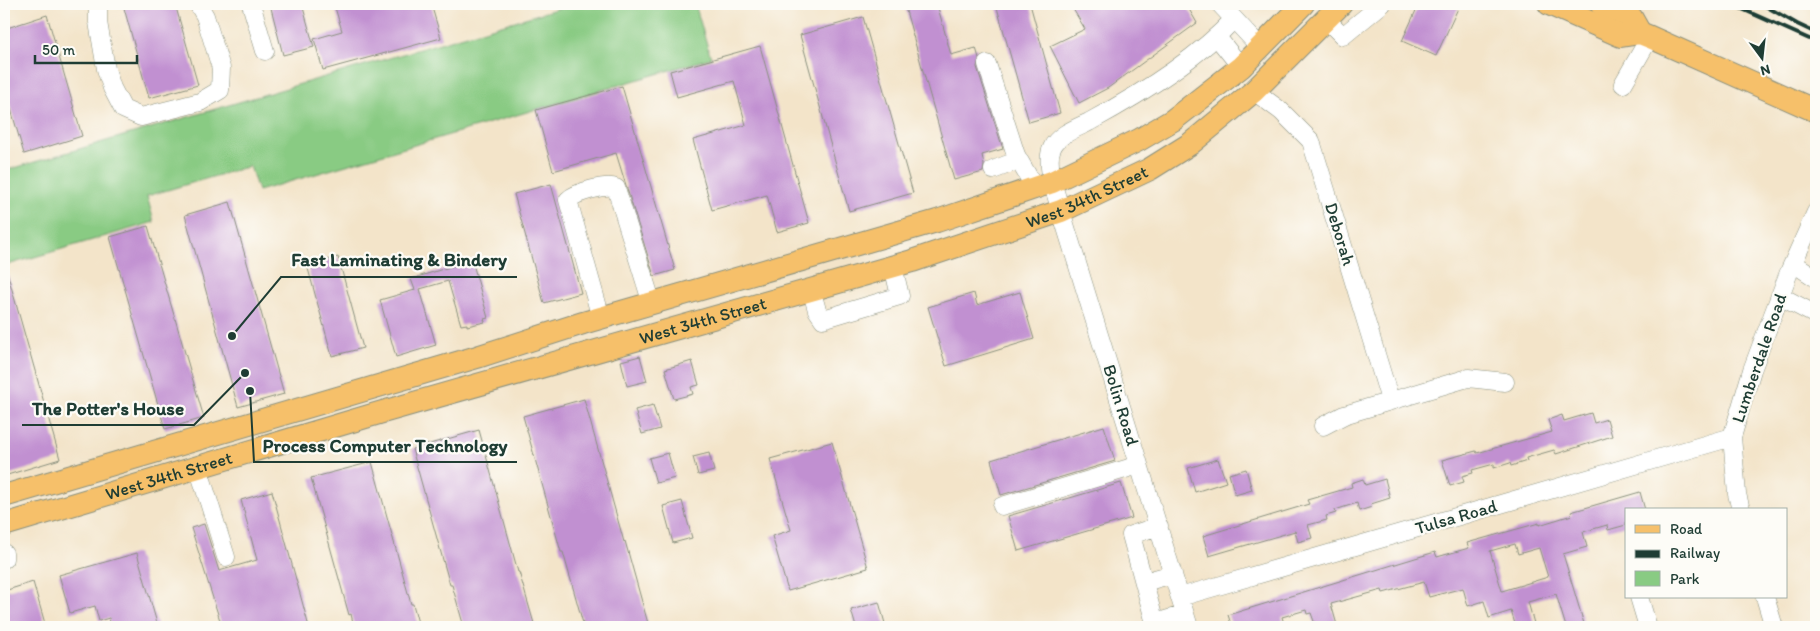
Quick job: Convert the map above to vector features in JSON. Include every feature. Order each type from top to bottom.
[{"type":"main road","name":"West 34th Street","points":[[4,496],[447,366],[601,318],[937,221],[1044,185],[1140,140],[1172,120],[1241,67],[1303,4]]},
{"type":"main road","points":[[1549,4],[1620,36],[1645,35],[1816,110]]},
{"type":"main road","points":[[1601,4],[1631,17],[1645,35]]},
{"type":"main road","name":"West 34th Street","points":[[4,525],[455,391],[893,266],[1061,211],[1150,169],[1190,144],[1254,91],[1333,11]]},
{"type":"main road","points":[[819,256],[819,287]]},
{"type":"main road","points":[[447,366],[455,391]]},
{"type":"street","points":[[98,4],[98,22],[102,46],[112,88],[123,109],[141,117],[200,102],[220,90],[221,68],[205,16],[198,4]]},
{"type":"street","points":[[251,4],[265,51]]},
{"type":"street","points":[[1220,4],[1260,47]]},
{"type":"street","points":[[1333,11],[1342,36],[1382,4]]},
{"type":"street","points":[[1044,185],[1052,148],[1060,138],[1124,103],[1193,56],[1218,37],[1234,19]]},
{"type":"street","points":[[1623,84],[1645,35]]},
{"type":"street","points":[[1218,37],[1241,67]]},
{"type":"street","points":[[987,64],[1019,160],[1044,185]]},
{"type":"street","name":"Deborah","points":[[1254,91],[1281,111],[1311,141],[1390,400]]},
{"type":"street","points":[[993,170],[1019,160]]},
{"type":"street","name":"Bolin Road","points":[[1044,185],[1061,211],[1187,620]]},
{"type":"street","points":[[601,318],[568,200],[573,195],[610,186],[616,188],[652,304]]},
{"type":"street","name":"Lumberdale Road","points":[[1740,508],[1737,494],[1732,437],[1752,370],[1793,263],[1816,212]]},
{"type":"street","points":[[1793,263],[1816,278]]},
{"type":"street","points":[[819,287],[817,310],[823,319],[881,303],[900,296],[893,266]]},
{"type":"street","points":[[1780,296],[1816,315]]},
{"type":"street","points":[[1323,426],[1344,415],[1468,378],[1505,382]]},
{"type":"street","name":"Tulsa Road","points":[[1180,596],[1732,437]]},
{"type":"street","points":[[1002,506],[1140,465]]},
{"type":"street","points":[[198,467],[226,557]]},
{"type":"street","points":[[1159,526],[1131,535],[1155,625],[1187,620]]},
{"type":"street","points":[[4,553],[4,559]]},
{"type":"street","points":[[1144,582],[1173,574]]},
{"type":"street","points":[[1639,598],[1648,627]]},
{"type":"street","points":[[1765,598],[1774,627]]},
{"type":"green space","points":[[573,4],[695,4],[711,58],[258,191],[250,166],[147,196],[154,222],[4,266],[4,171]]},
{"type":"building","points":[[140,4],[175,4],[198,85],[149,98],[124,8]]},
{"type":"building","points":[[270,4],[302,4],[314,47],[283,55]]},
{"type":"building","points":[[334,4],[431,4],[441,38],[323,70],[314,39],[342,31]]},
{"type":"building","points":[[904,4],[937,4],[951,55],[976,48],[979,58],[977,67],[1003,149],[982,155],[983,172],[954,180]]},
{"type":"building","points":[[996,4],[1030,4],[1060,113],[1029,122]]},
{"type":"building","points":[[1070,4],[1186,4],[1197,23],[1108,88],[1079,103],[1050,46],[1085,29]]},
{"type":"building","points":[[1419,4],[1460,4],[1436,56],[1402,41]]},
{"type":"building","points":[[47,15],[82,136],[24,154],[4,85],[4,29]]},
{"type":"building","points":[[863,17],[913,193],[849,211],[800,35]]},
{"type":"building","points":[[760,46],[809,223],[777,232],[767,195],[712,210],[693,140],[746,125],[734,81],[677,97],[670,71]]},
{"type":"building","points":[[622,86],[675,270],[654,276],[616,153],[553,171],[536,110]]},
{"type":"building","points":[[551,184],[581,293],[544,303],[514,194]]},
{"type":"building","points":[[230,202],[284,394],[238,407],[185,215]]},
{"type":"building","points":[[148,226],[204,418],[165,429],[110,237]]},
{"type":"building","points":[[338,257],[363,348],[332,356],[307,265]]},
{"type":"building","points":[[472,260],[488,318],[484,319],[485,322],[467,326],[467,324],[461,325],[448,281],[420,289],[436,345],[396,357],[380,300],[415,290],[411,279]]},
{"type":"building","points":[[7,272],[60,459],[4,476],[4,273]]},
{"type":"building","points":[[1020,292],[1034,339],[946,366],[928,307],[974,293],[977,305]]},
{"type":"building","points":[[640,356],[647,381],[627,386],[621,361]]},
{"type":"building","points":[[692,361],[699,385],[691,387],[693,394],[674,399],[665,369]]},
{"type":"building","points":[[584,399],[649,627],[584,627],[563,552],[561,552],[523,416]]},
{"type":"building","points":[[653,405],[660,429],[642,434],[635,410]]},
{"type":"building","points":[[1591,413],[1594,423],[1607,419],[1612,436],[1556,454],[1554,450],[1526,458],[1527,461],[1511,466],[1510,463],[1494,468],[1494,464],[1472,470],[1473,473],[1462,476],[1464,482],[1450,486],[1442,460],[1476,451],[1477,453],[1552,432],[1548,420],[1562,415],[1564,421]]},
{"type":"building","points":[[1104,426],[1115,461],[1001,495],[991,460]]},
{"type":"building","points":[[479,430],[535,627],[464,627],[452,585],[450,585],[412,449]]},
{"type":"building","points":[[832,442],[868,568],[788,591],[772,536],[791,530],[770,459]]},
{"type":"building","points":[[668,453],[675,478],[656,483],[649,458]]},
{"type":"building","points":[[709,453],[714,471],[698,475],[693,457]]},
{"type":"building","points":[[1218,459],[1226,482],[1195,492],[1188,468]]},
{"type":"building","points":[[372,462],[419,627],[354,627],[351,614],[349,615],[311,478]]},
{"type":"building","points":[[1246,469],[1252,490],[1235,495],[1229,474]]},
{"type":"building","points":[[1363,479],[1365,485],[1385,479],[1390,498],[1371,504],[1372,507],[1359,511],[1357,503],[1335,510],[1336,513],[1326,516],[1327,520],[1308,525],[1312,538],[1298,542],[1295,531],[1209,556],[1203,536],[1309,504],[1307,500],[1352,487],[1351,483]]},
{"type":"building","points":[[1121,483],[1132,518],[1018,551],[1008,516]]},
{"type":"building","points":[[272,491],[309,627],[222,627],[191,528],[204,524],[219,571],[257,560],[241,500]]},
{"type":"building","points":[[1640,492],[1644,508],[1625,508],[1625,525],[1608,530],[1607,525],[1583,532],[1587,547],[1563,554],[1585,627],[1566,627],[1556,594],[1528,602],[1535,627],[1516,627],[1511,611],[1489,618],[1484,601],[1468,606],[1463,588],[1429,597],[1424,582],[1383,593],[1382,590],[1331,604],[1337,625],[1329,627],[1316,627],[1311,613],[1307,614],[1306,610],[1282,617],[1285,627],[1232,627],[1228,615],[1435,552],[1437,557],[1469,548],[1467,543],[1572,515],[1571,512]],"holes":[[[1515,544],[1518,554],[1539,548],[1548,577],[1502,591],[1490,551]]]},
{"type":"building","points":[[682,501],[692,538],[673,543],[663,506]]},
{"type":"building","points":[[137,553],[158,627],[111,627],[109,618],[99,621],[95,606],[70,613],[59,575]]},
{"type":"building","points":[[33,582],[46,627],[4,627],[4,591]]},
{"type":"building","points":[[879,602],[886,627],[856,627],[851,610]]},
{"type":"railway","points":[[1731,4],[1816,42]]},
{"type":"railway","points":[[1762,4],[1816,33]]},
{"type":"place","name":"Fast Laminating & Bindery","points":[[232,336]]},
{"type":"place","name":"The Potter's House","points":[[245,373]]},
{"type":"place","name":"Process Computer Technology","points":[[250,391]]}]
